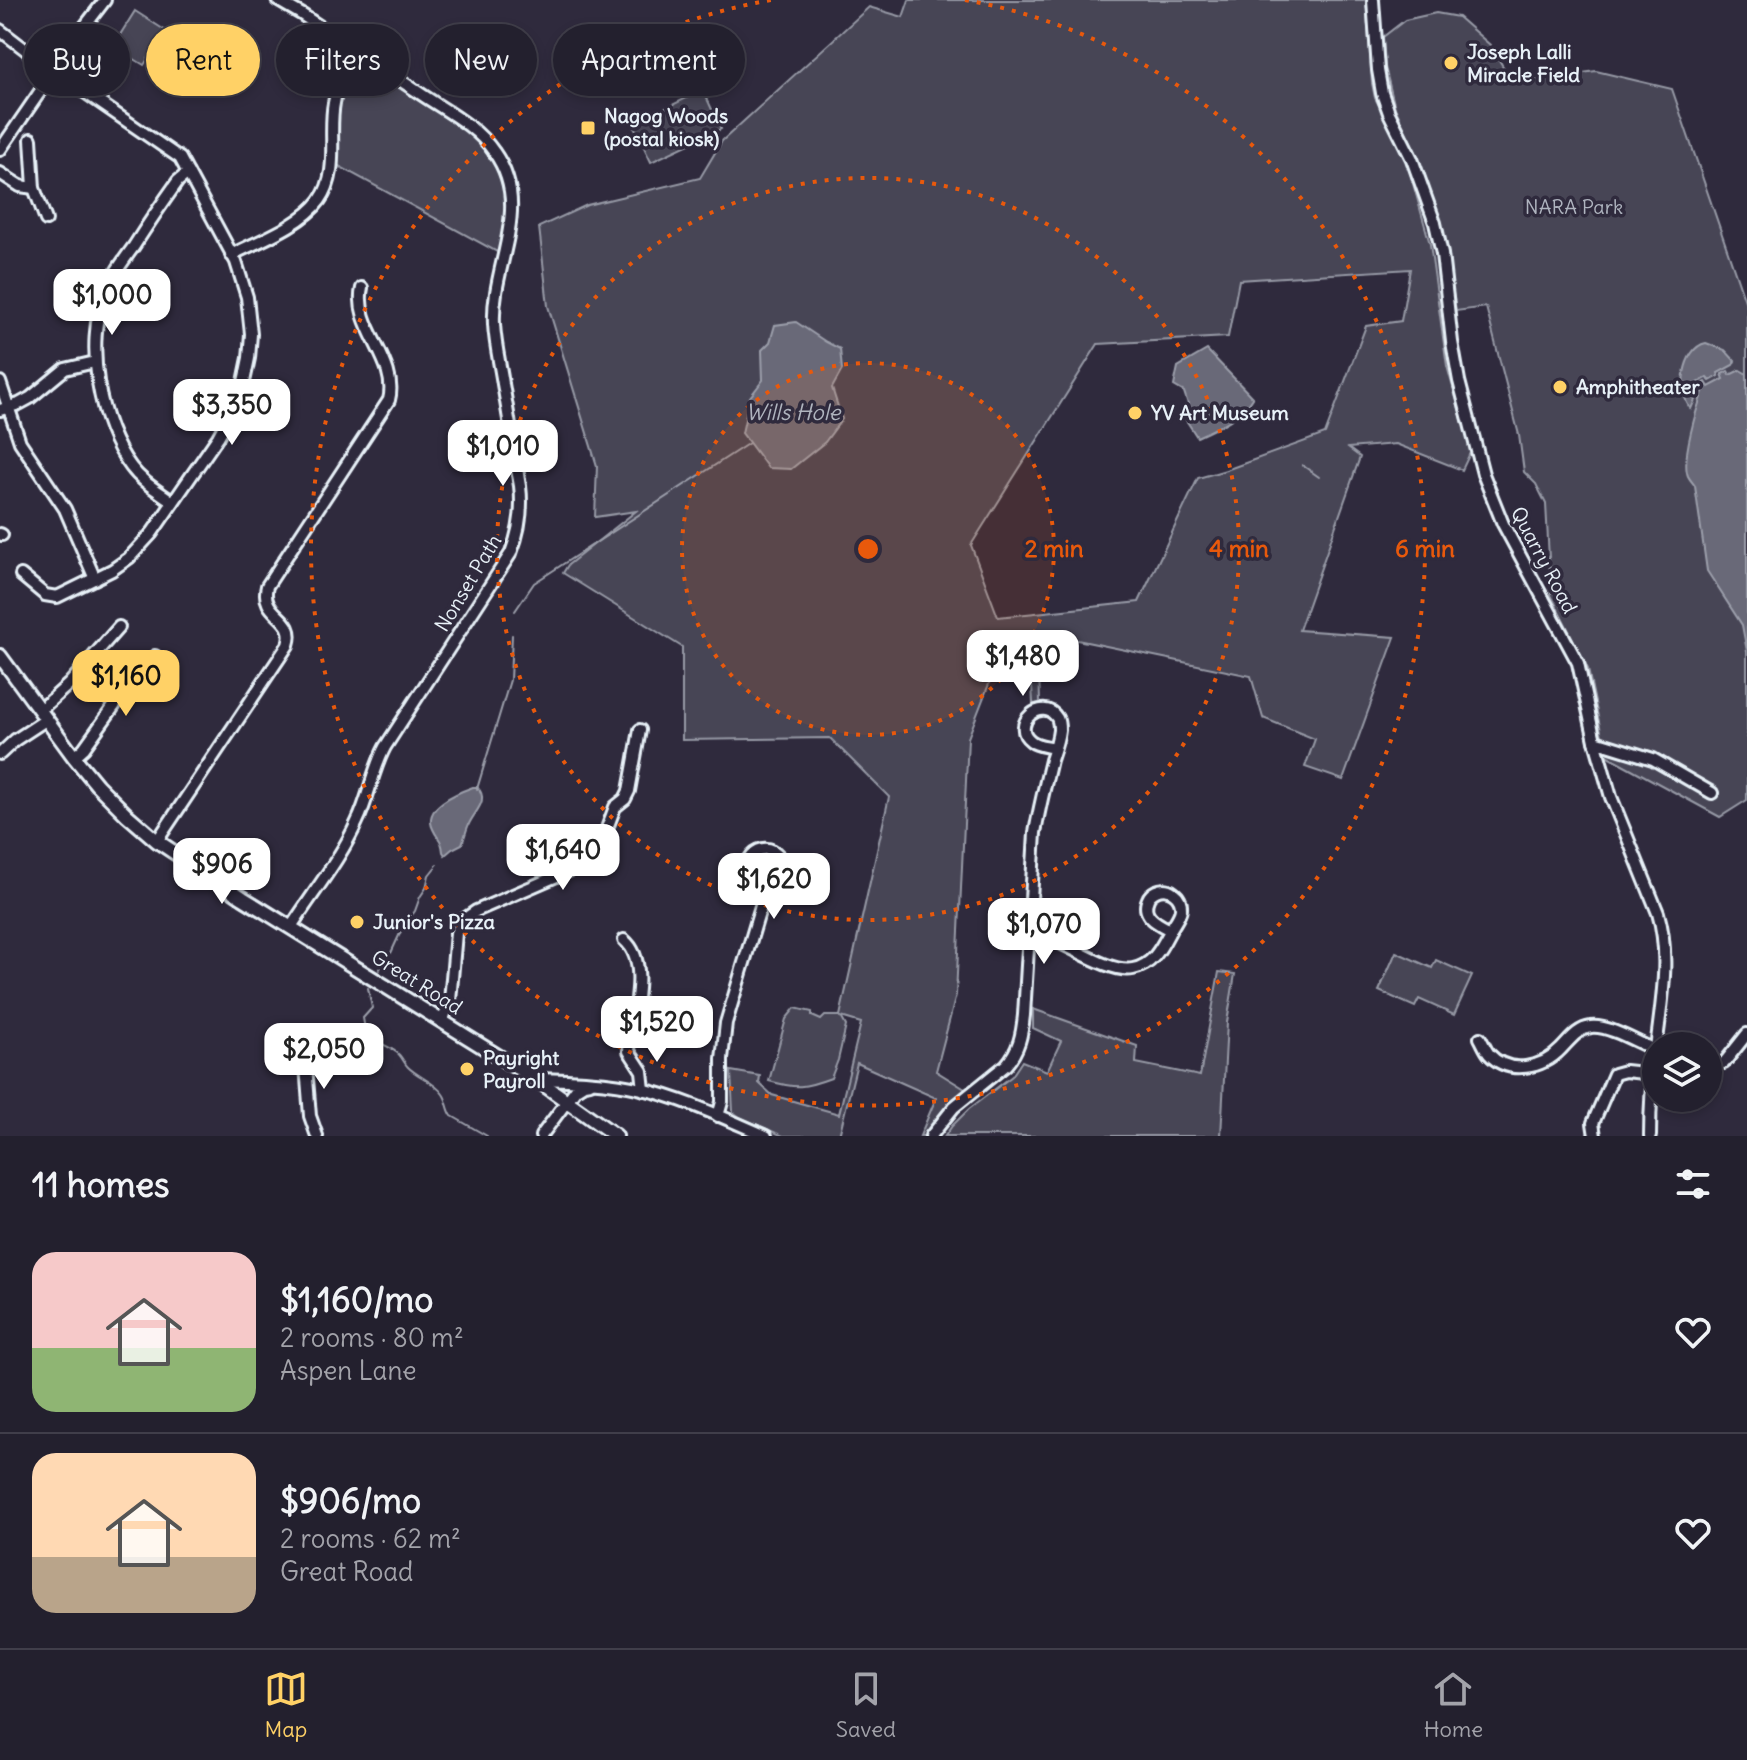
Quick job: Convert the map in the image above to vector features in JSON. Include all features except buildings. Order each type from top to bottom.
[{"type":"main road","name":"Great Road","points":[[0,656],[74,757],[109,797],[157,841],[567,1100],[616,1136]]},
{"type":"street","points":[[87,24],[105,0]]},
{"type":"street","name":"Nonset Path","points":[[277,0],[316,24]]},
{"type":"street","name":"Quarry Road","points":[[1373,0],[1382,93],[1412,159],[1435,223],[1442,254],[1456,367],[1483,474],[1503,524],[1578,663],[1611,797],[1663,928],[1664,964],[1657,1032]]},
{"type":"street","points":[[0,30],[24,48]]},
{"type":"street","name":"Nonset Path","points":[[291,927],[353,832],[375,768],[391,737],[505,564],[516,541],[521,520],[520,486],[494,318],[511,224],[512,204],[506,175],[492,149],[477,133],[409,87]]},
{"type":"street","points":[[0,150],[37,96]]},
{"type":"street","points":[[21,575],[45,595],[61,596],[112,570],[137,550],[152,533],[231,416],[247,370],[249,309],[240,274],[180,158],[89,96]]},
{"type":"street","points":[[231,255],[291,224],[308,212],[326,191],[335,96]]},
{"type":"street","points":[[31,139],[34,188],[46,220]]},
{"type":"street","points":[[0,173],[20,186],[34,188]]},
{"type":"street","points":[[173,502],[138,476],[123,455],[107,417],[95,362],[98,313],[111,280],[178,181],[188,173]]},
{"type":"street","points":[[157,841],[288,645],[289,627],[267,605],[267,586],[389,400],[389,380],[361,310],[362,288]]},
{"type":"street","points":[[4,409],[30,398],[65,369],[95,362]]},
{"type":"street","points":[[0,382],[4,409],[24,448],[69,515],[95,579]]},
{"type":"street","points":[[0,754],[43,715],[119,627]]},
{"type":"street","points":[[74,757],[155,656]]},
{"type":"street","points":[[442,1022],[450,1001],[455,941],[463,920],[476,911],[573,869],[594,854],[615,807],[629,791],[640,730]]},
{"type":"street","points":[[1595,741],[1653,759],[1712,793]]},
{"type":"street","points":[[931,1136],[954,1107],[1006,1065],[1021,1040],[1035,833],[1054,748]]},
{"type":"street","points":[[718,1116],[722,1102],[726,1023],[765,885]]},
{"type":"street","points":[[1029,932],[1110,966],[1127,970],[1150,961],[1170,930]]},
{"type":"street","points":[[624,940],[636,955],[636,1012],[629,1051],[642,1071],[644,1090]]},
{"type":"street","points":[[1480,1038],[1496,1059],[1505,1065],[1521,1068],[1551,1058],[1580,1030],[1588,1027],[1615,1032],[1642,1044]]},
{"type":"street","points":[[1724,1063],[1747,1034]]},
{"type":"street","points":[[305,1053],[310,1116],[317,1136]]},
{"type":"street","points":[[1595,1136],[1593,1123],[1614,1074],[1625,1071],[1642,1073]]},
{"type":"street","points":[[534,1079],[595,1082],[644,1090],[766,1136]]},
{"type":"street","points":[[541,1136],[579,1086],[595,1082]]},
{"type":"street","name":"Quarry Road","points":[[1650,1136],[1651,1112]]},
{"type":"green space","points":[[909,0],[1366,0],[1375,98],[1405,155],[1430,244],[1447,366],[1471,451],[1462,470],[1396,444],[1348,448],[1360,457],[1299,630],[1395,637],[1343,780],[1305,767],[1315,739],[1263,718],[1251,676],[1048,634],[1039,666],[1040,703],[1033,704],[1031,664],[1001,653],[968,738],[956,995],[936,1071],[968,1091],[927,1136],[920,1136],[936,1098],[857,1063],[839,1136],[783,1136],[733,1112],[731,1071],[760,1076],[759,1083],[772,1095],[839,1114],[861,1023],[841,1017],[846,1026],[831,1078],[800,1086],[769,1081],[786,1019],[795,1008],[812,1012],[812,1016],[821,1020],[825,1016],[840,1016],[889,797],[830,738],[682,740],[682,647],[563,573],[568,565],[636,511],[595,517],[597,466],[548,306],[539,227],[587,205],[700,178],[722,141],[869,7],[903,17]],"holes":[[[1410,269],[1401,321],[1366,326],[1325,434],[1198,478],[1139,602],[998,617],[971,545],[1098,344],[1228,337],[1239,280]]]},
{"type":"green space","points":[[135,11],[155,24],[146,24],[144,65],[130,56],[130,24],[127,24]]},
{"type":"green space","name":"NARA Park","points":[[1436,13],[1458,17],[1490,45],[1513,83],[1596,71],[1672,89],[1747,307],[1747,800],[1720,817],[1606,755],[1588,669],[1551,595],[1546,504],[1536,484],[1524,472],[1519,435],[1486,307],[1456,311],[1442,226],[1420,161],[1395,108],[1385,67],[1383,37],[1405,20]]},
{"type":"green space","points":[[409,94],[472,135],[493,163],[504,190],[505,219],[499,253],[335,164],[341,96]]},
{"type":"green space","points":[[691,96],[706,96],[721,129],[651,162],[633,124]]},
{"type":"green space","points":[[1396,952],[1432,968],[1436,960],[1472,976],[1454,1015],[1419,999],[1415,1007],[1379,991]]},
{"type":"green space","points":[[1219,972],[1235,974],[1227,1022],[1221,1136],[945,1136],[969,1109],[1012,1076],[1022,1061],[1047,1071],[1061,1041],[1033,1028],[1033,1009],[1137,1046],[1136,1063],[1200,1076]]},
{"type":"water","name":"Wills Hole","points":[[796,322],[840,349],[842,370],[832,388],[842,419],[825,442],[791,469],[768,468],[742,433],[750,397],[763,380],[762,350],[770,342],[775,325]]},
{"type":"water","points":[[1706,343],[1725,350],[1735,361],[1718,373],[1719,376],[1698,383],[1700,388],[1691,409],[1684,393],[1684,372],[1692,353]]},
{"type":"water","points":[[1207,350],[1253,398],[1236,416],[1197,437],[1186,420],[1188,404],[1184,392],[1174,386],[1178,367]]},
{"type":"water","points":[[1740,370],[1747,374],[1747,651],[1742,625],[1707,571],[1695,486],[1686,468],[1691,433],[1704,389],[1702,384],[1706,382],[1709,387],[1724,379],[1722,374],[1728,371],[1730,375]]},
{"type":"water","points":[[473,787],[481,792],[480,806],[462,844],[445,855],[433,829],[432,814],[442,802]]},
{"type":"waterway","points":[[515,611],[534,583],[749,443]]},
{"type":"waterway","points":[[1302,465],[1319,477]]},
{"type":"waterway","points":[[477,789],[510,680],[512,635]]},
{"type":"waterway","points":[[379,970],[415,911],[429,875],[437,865]]},
{"type":"waterway","points":[[368,988],[372,1008],[363,1018],[371,1037],[400,1055],[412,1071],[440,1090],[452,1116],[487,1136]]},
{"type":"place","name":"Joseph Lalli Miracle Field","points":[[1451,63]]},
{"type":"place","name":"Nagog Woods (postal kiosk)","points":[[588,128]]},
{"type":"place","name":"Amphitheater","points":[[1560,387]]},
{"type":"place","name":"YV Art Museum","points":[[1135,413]]},
{"type":"place","name":"Junior's Pizza","points":[[357,922]]},
{"type":"place","name":"Payright Payroll","points":[[467,1069]]}]
